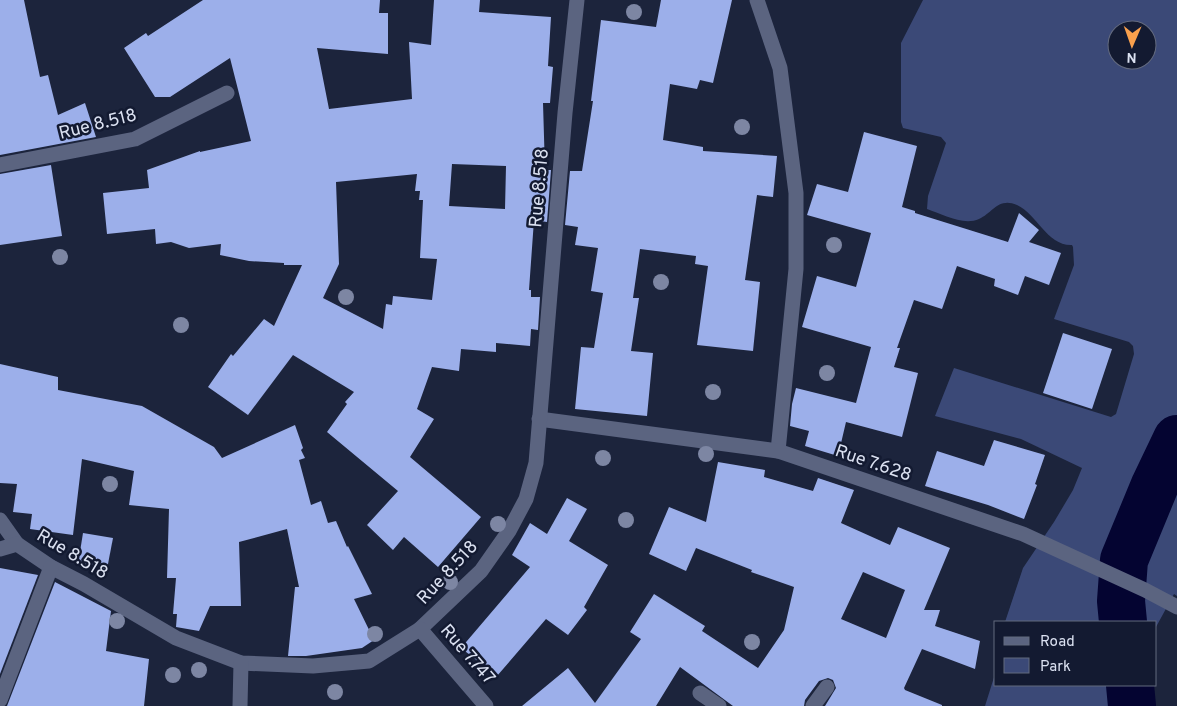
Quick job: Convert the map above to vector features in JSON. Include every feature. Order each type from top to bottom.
[{"type":"street","name":"Rue 8.518","points":[[0,549],[17,544],[51,567],[176,638],[241,663],[313,666],[369,661],[420,629],[481,571],[509,531],[526,499],[536,463],[565,113],[577,0]]},
{"type":"street","points":[[757,0],[780,68],[796,193],[796,269],[778,451]]},
{"type":"street","name":"Rue 8.518","points":[[0,165],[135,139],[227,93]]},
{"type":"street","name":"Rue 7.628","points":[[539,419],[778,451],[1023,534],[1145,590],[1177,607]]},
{"type":"street","points":[[0,520],[17,544]]},
{"type":"street","points":[[0,700],[51,567]]},
{"type":"street","name":"Rue 7.747","points":[[420,629],[486,706]]},
{"type":"street","points":[[240,706],[241,663]]},
{"type":"street","points":[[813,706],[827,687]]},
{"type":"street","points":[[700,693],[718,706]]},
{"type":"green space","points":[[923,0],[1177,0],[1177,596],[1174,594],[1157,625],[1157,621],[1005,621],[1023,568],[1073,490],[1082,468],[1021,439],[935,416],[954,368],[1111,417],[1116,414],[1134,354],[1133,346],[1129,342],[1054,319],[1074,265],[1073,247],[1072,245],[1063,244],[1049,235],[1024,209],[1010,203],[1000,204],[979,219],[966,221],[927,209],[928,196],[946,143],[941,137],[903,128],[901,122],[901,43]]},
{"type":"green space","points":[[994,677],[994,686],[1152,686],[1150,706],[985,706]]},
{"type":"building","points":[[0,0],[24,0],[40,77],[48,75],[58,115],[85,103],[96,137],[0,155]]},
{"type":"building","points":[[203,0],[380,0],[379,13],[388,13],[388,54],[317,48],[329,109],[412,99],[409,42],[431,45],[434,0],[480,0],[479,12],[551,17],[548,66],[553,67],[550,103],[543,103],[545,170],[551,170],[547,222],[534,220],[529,290],[531,290],[531,297],[540,297],[538,330],[531,329],[530,346],[496,343],[496,352],[461,349],[459,371],[432,367],[417,409],[434,419],[410,457],[481,517],[438,567],[404,537],[393,550],[367,525],[398,491],[327,432],[347,404],[345,402],[354,392],[293,355],[248,415],[208,387],[231,354],[233,356],[264,319],[274,326],[302,265],[249,261],[220,255],[221,244],[189,248],[171,242],[156,244],[155,229],[107,234],[103,193],[149,188],[147,170],[200,151],[251,141],[230,58],[170,97],[155,97],[124,48],[146,33],[148,36]],"holes":[[[452,164],[506,166],[505,209],[449,206]],[[417,174],[415,191],[420,191],[419,200],[423,200],[420,258],[437,259],[432,300],[393,296],[392,305],[386,304],[383,329],[323,298],[339,264],[336,182]]]},
{"type":"building","points":[[661,0],[732,0],[713,83],[700,80],[697,89],[670,84],[663,140],[703,147],[703,151],[777,156],[773,197],[757,195],[745,280],[760,282],[753,351],[697,345],[708,266],[695,264],[696,256],[640,249],[633,298],[639,298],[631,351],[653,353],[647,416],[575,409],[581,347],[594,348],[603,293],[591,291],[598,248],[575,245],[578,227],[565,225],[570,171],[582,171],[593,101],[591,101],[601,20],[656,27]]},
{"type":"building","points":[[864,132],[917,146],[902,207],[915,211],[915,213],[1008,242],[1019,213],[1039,230],[1029,242],[1061,253],[1049,285],[1025,276],[1018,295],[994,286],[995,279],[957,266],[942,309],[914,300],[897,348],[900,348],[894,367],[918,373],[902,437],[846,422],[838,456],[805,446],[809,431],[790,426],[796,388],[856,403],[871,347],[802,327],[817,276],[856,287],[871,233],[807,215],[817,184],[848,192]]},
{"type":"building","points":[[51,165],[62,236],[0,245],[0,174]]},
{"type":"building","points":[[1063,333],[1112,349],[1092,409],[1043,393]]},
{"type":"building","points":[[0,364],[58,377],[58,390],[142,406],[214,447],[222,458],[295,425],[303,448],[301,450],[305,458],[299,460],[311,505],[321,501],[328,523],[336,521],[347,547],[372,594],[354,599],[374,640],[362,648],[306,656],[288,656],[295,587],[299,587],[287,529],[239,542],[241,606],[210,606],[199,631],[176,627],[177,614],[173,614],[176,578],[167,578],[169,509],[129,505],[134,471],[82,459],[73,535],[30,529],[32,514],[13,512],[17,484],[0,483]]},
{"type":"building","points":[[994,440],[1045,455],[1035,484],[1037,485],[1024,519],[988,505],[925,486],[937,451],[984,466]]},
{"type":"building","points":[[718,462],[765,470],[764,477],[813,491],[818,478],[854,490],[841,523],[890,545],[898,527],[950,548],[924,610],[940,610],[935,626],[980,641],[975,669],[922,649],[904,688],[942,706],[825,706],[836,688],[833,680],[828,678],[819,681],[805,700],[804,706],[733,706],[680,667],[656,706],[522,706],[568,668],[595,703],[641,639],[630,632],[654,594],[705,626],[702,631],[758,668],[784,630],[794,587],[751,572],[752,570],[696,548],[686,571],[649,554],[669,507],[706,522]],"holes":[[[863,572],[905,590],[886,638],[841,619]]]},
{"type":"building","points":[[567,498],[587,509],[569,541],[608,565],[584,607],[587,610],[568,635],[546,619],[497,676],[461,648],[530,567],[512,555],[530,523],[547,534]]},
{"type":"building","points":[[83,533],[113,538],[107,569],[78,564]]},
{"type":"building","points":[[0,568],[38,575],[0,674]]},
{"type":"building","points":[[55,582],[111,611],[106,651],[149,659],[144,706],[7,706]]},
{"type":"waterway","points":[[1123,621],[1121,601],[1124,560],[1155,485],[1177,439]]},
{"type":"waterway","points":[[1130,686],[1132,706]]}]
